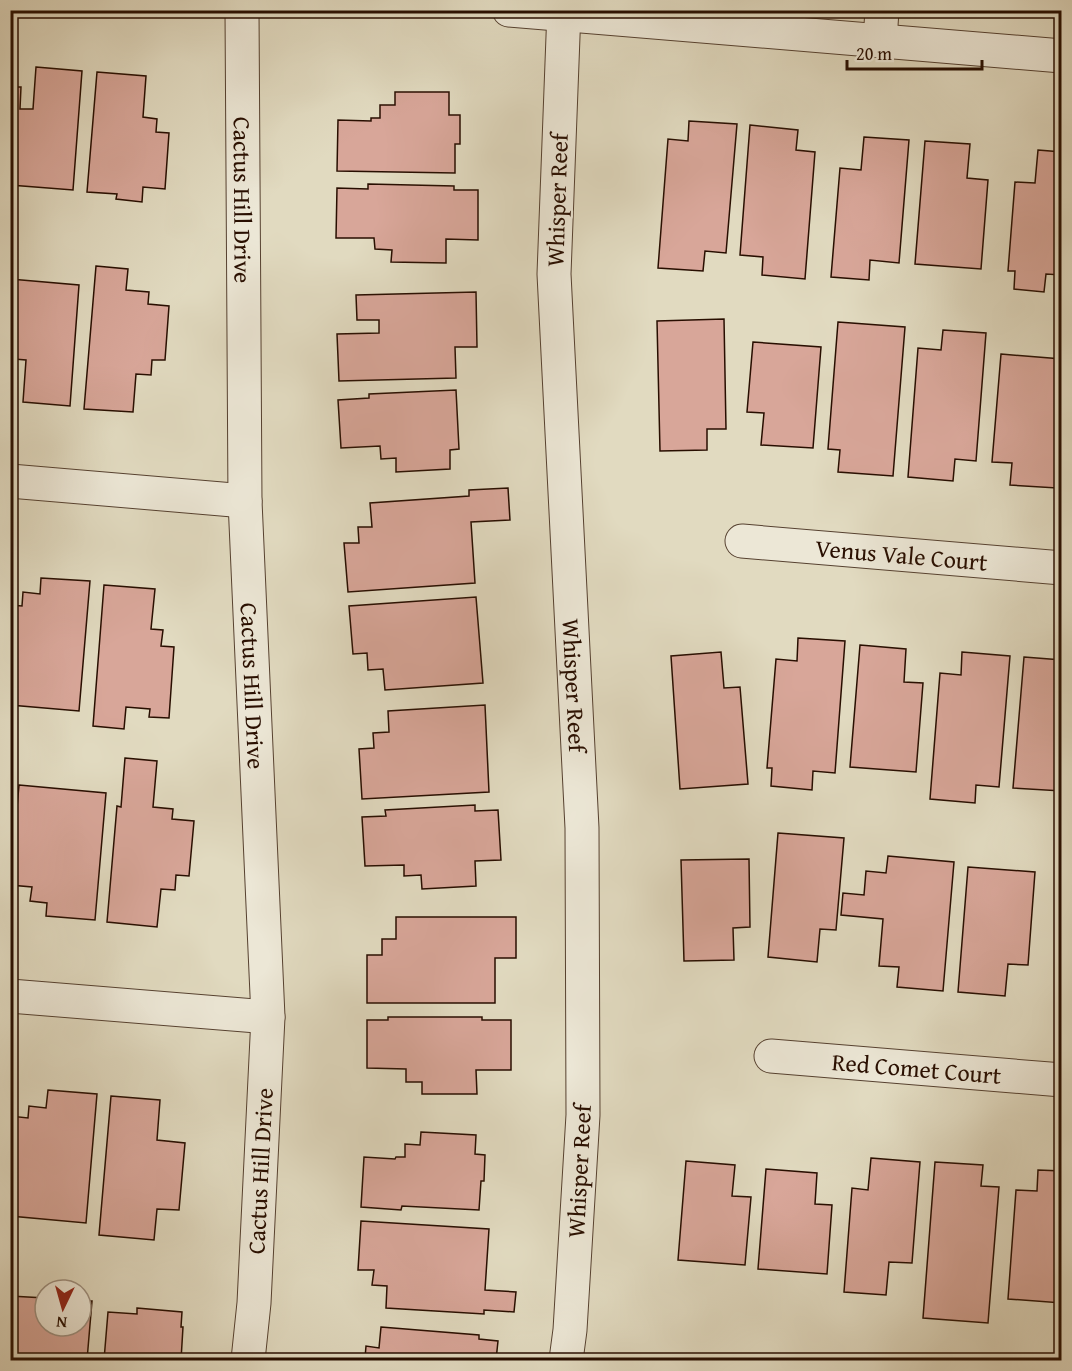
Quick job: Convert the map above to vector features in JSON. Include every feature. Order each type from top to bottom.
[{"type":"street","name":"Cactus Hill Drive","points":[[242,10],[245,501],[268,1017],[254,1303],[248,1360]]},
{"type":"street","points":[[509,10],[881,26],[1062,56]]},
{"type":"street","name":"Whisper Reef","points":[[564,13],[554,274],[582,828],[583,1115],[570,1330],[566,1360]]},
{"type":"street","points":[[10,482],[245,501]]},
{"type":"street","name":"Venus Vale Court","points":[[742,541],[1062,568]]},
{"type":"street","points":[[10,996],[268,1017]]},
{"type":"street","name":"Red Comet Court","points":[[771,1056],[1062,1080]]},
{"type":"building","points":[[36,67],[82,71],[73,190],[10,185],[10,87],[21,87],[20,109],[33,109]]},
{"type":"building","points":[[97,72],[146,76],[143,117],[157,119],[156,132],[169,133],[165,189],[143,187],[142,202],[116,199],[117,194],[87,192]]},
{"type":"building","points":[[395,92],[449,92],[449,115],[460,115],[460,144],[455,144],[455,173],[337,171],[338,120],[371,121],[371,118],[380,118],[380,105],[395,105]]},
{"type":"building","points":[[689,121],[737,124],[726,253],[705,251],[703,271],[658,268],[668,139],[688,141]]},
{"type":"building","points":[[750,125],[798,130],[796,150],[815,152],[805,279],[762,275],[763,257],[740,255]]},
{"type":"building","points":[[864,137],[909,140],[899,263],[870,260],[869,280],[831,277],[840,168],[861,170]]},
{"type":"building","points":[[925,141],[970,144],[967,178],[988,180],[981,269],[915,264]]},
{"type":"building","points":[[1038,150],[1062,152],[1062,275],[1046,274],[1044,292],[1014,289],[1015,271],[1008,271],[1015,182],[1035,183]]},
{"type":"building","points":[[368,184],[454,186],[454,190],[478,190],[478,240],[446,239],[446,263],[391,262],[392,250],[375,249],[374,238],[336,238],[337,188],[368,189]]},
{"type":"building","points":[[96,266],[128,269],[126,290],[149,292],[148,304],[169,306],[165,360],[152,360],[151,375],[136,374],[133,412],[84,409]]},
{"type":"building","points":[[10,279],[79,285],[70,406],[23,402],[26,360],[14,359],[13,379],[10,379]]},
{"type":"building","points":[[476,292],[477,347],[455,347],[456,378],[339,381],[337,334],[379,333],[379,320],[357,320],[356,295]]},
{"type":"building","points":[[724,319],[726,429],[707,429],[707,450],[660,451],[657,321]]},
{"type":"building","points":[[838,322],[905,327],[893,476],[838,472],[840,450],[828,449]]},
{"type":"building","points":[[943,330],[986,333],[976,461],[955,459],[953,481],[908,477],[918,348],[941,350]]},
{"type":"building","points":[[753,342],[821,347],[813,448],[761,445],[764,413],[747,412]]},
{"type":"building","points":[[1001,354],[1062,359],[1062,432],[1057,488],[1010,485],[1012,463],[992,462]]},
{"type":"building","points":[[456,390],[459,449],[450,450],[450,469],[396,472],[396,458],[381,459],[380,446],[341,448],[338,400],[369,398],[369,394]]},
{"type":"building","points":[[508,488],[510,520],[471,522],[475,583],[348,592],[344,543],[359,543],[358,527],[372,527],[370,503],[469,496],[469,490]]},
{"type":"building","points":[[41,578],[90,581],[79,711],[10,705],[10,605],[22,606],[23,592],[40,594]]},
{"type":"building","points":[[104,585],[155,589],[151,629],[163,630],[161,646],[174,647],[169,718],[149,717],[150,709],[126,707],[124,729],[93,726]]},
{"type":"building","points":[[476,597],[483,683],[385,690],[383,669],[368,670],[367,653],[353,654],[349,606]]},
{"type":"building","points":[[798,638],[845,641],[835,773],[813,771],[812,790],[771,786],[772,768],[767,768],[776,659],[797,661]]},
{"type":"building","points":[[860,645],[906,649],[904,682],[923,683],[916,772],[850,767]]},
{"type":"building","points":[[721,652],[724,688],[740,687],[748,784],[680,789],[671,656]]},
{"type":"building","points":[[962,652],[1010,656],[999,787],[976,785],[975,803],[930,799],[940,673],[961,675]]},
{"type":"building","points":[[1024,657],[1062,660],[1062,791],[1013,788]]},
{"type":"building","points":[[485,705],[489,792],[362,799],[359,749],[374,748],[373,733],[389,732],[388,711]]},
{"type":"building","points":[[125,758],[157,761],[153,807],[173,809],[172,819],[194,821],[189,876],[176,875],[175,890],[161,889],[157,927],[107,922],[117,806],[121,807]]},
{"type":"building","points":[[19,785],[106,793],[95,920],[46,916],[47,903],[30,901],[32,887],[10,885]]},
{"type":"building","points":[[475,805],[475,811],[498,810],[501,860],[475,861],[476,886],[422,889],[421,875],[404,876],[404,865],[365,866],[362,817],[386,816],[385,810]]},
{"type":"building","points":[[778,833],[844,838],[836,930],[820,929],[817,962],[768,957]]},
{"type":"building","points":[[888,856],[954,862],[943,991],[897,987],[899,967],[879,966],[883,919],[841,915],[843,893],[864,895],[866,871],[886,873]]},
{"type":"building","points":[[749,859],[750,927],[733,928],[734,960],[684,961],[681,860]]},
{"type":"building","points":[[968,867],[1035,872],[1028,965],[1008,964],[1005,996],[958,992]]},
{"type":"building","points":[[396,917],[516,917],[516,958],[495,958],[495,1003],[367,1003],[367,955],[382,955],[382,939],[396,939]]},
{"type":"building","points":[[388,1017],[482,1017],[482,1020],[511,1020],[511,1070],[476,1070],[477,1094],[422,1094],[422,1082],[406,1082],[406,1069],[367,1068],[367,1020],[388,1020]]},
{"type":"building","points":[[48,1090],[97,1094],[86,1223],[10,1216],[10,1116],[28,1118],[29,1106],[46,1108]]},
{"type":"building","points":[[111,1096],[160,1100],[157,1140],[185,1143],[179,1210],[157,1209],[154,1240],[99,1235]]},
{"type":"building","points":[[421,1132],[476,1135],[475,1154],[485,1155],[484,1181],[481,1181],[479,1210],[402,1206],[401,1210],[361,1207],[364,1157],[395,1159],[405,1157],[405,1144],[420,1145]]},
{"type":"building","points":[[871,1158],[920,1162],[912,1263],[889,1262],[886,1295],[844,1292],[852,1188],[868,1190]]},
{"type":"building","points":[[686,1161],[735,1165],[732,1196],[751,1197],[745,1265],[678,1260]]},
{"type":"building","points":[[935,1162],[983,1165],[981,1186],[999,1187],[988,1323],[923,1318]]},
{"type":"building","points":[[766,1169],[817,1173],[815,1204],[832,1205],[827,1274],[758,1269]]},
{"type":"building","points":[[1038,1170],[1062,1171],[1062,1303],[1008,1299],[1016,1190],[1037,1191]]},
{"type":"building","points":[[361,1221],[489,1229],[485,1290],[516,1292],[514,1312],[484,1310],[484,1314],[386,1308],[387,1286],[372,1285],[374,1270],[358,1270]]},
{"type":"building","points":[[10,1296],[33,1297],[33,1338],[89,1338],[87,1360],[10,1360]]},
{"type":"building","points":[[137,1308],[182,1312],[181,1360],[104,1360],[108,1312],[137,1314]]},
{"type":"building","points":[[381,1327],[479,1335],[479,1339],[498,1341],[496,1360],[349,1360],[350,1357],[365,1358],[366,1346],[379,1348]]}]
